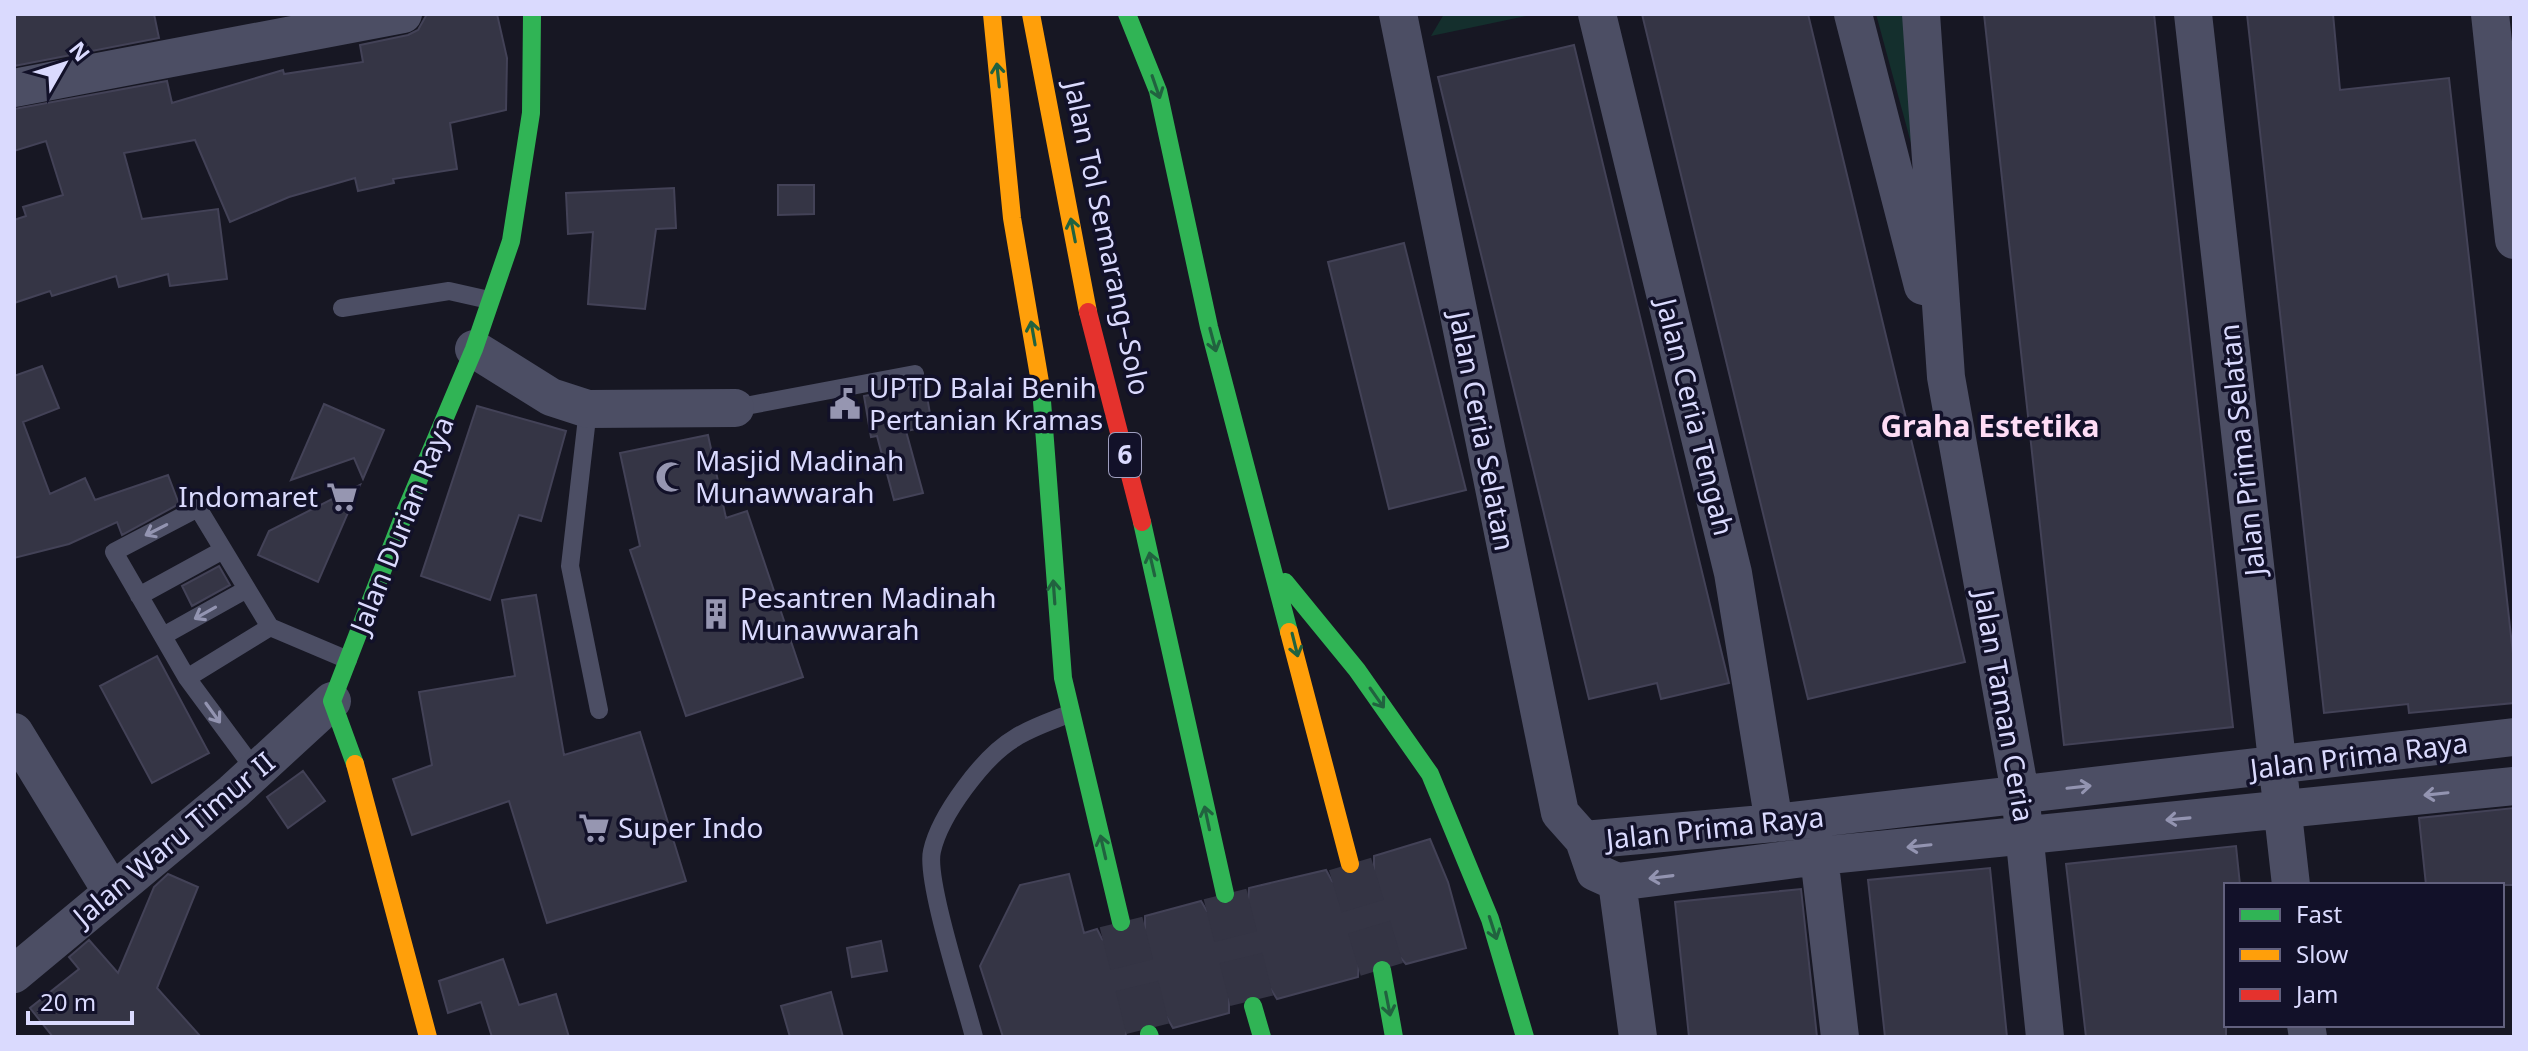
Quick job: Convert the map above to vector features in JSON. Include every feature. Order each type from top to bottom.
[{"type":"main road","name":"Jalan Durian Raya","points":[[332,701],[474,349],[511,241],[531,113],[532,14]]},
{"type":"main road","points":[[992,14],[1012,218],[1039,368],[1056,623],[1071,713],[1121,922]]},
{"type":"main road","name":"Jalan Tol Semarang–Solo","points":[[1031,14],[1092,330],[1161,601],[1225,894]]},
{"type":"main road","points":[[1127,14],[1158,91],[1209,327],[1276,571],[1350,864]]},
{"type":"main road","points":[[1276,571],[1357,670],[1430,774],[1490,919],[1525,1037]]},
{"type":"main road","points":[[332,701],[364,788],[428,1037]]},
{"type":"main road","points":[[1382,970],[1394,1037]]},
{"type":"main road","points":[[1253,1006],[1262,1037]]},
{"type":"street","points":[[14,88],[319,23],[403,14]]},
{"type":"street","name":"Jalan Ceria Selatan","points":[[1398,14],[1560,813],[1584,840]]},
{"type":"street","name":"Jalan Ceria Tengah","points":[[1597,14],[1733,573],[1774,823]]},
{"type":"street","name":"Jalan Taman Ceria","points":[[1853,14],[1946,377],[2020,793],[2045,1037]]},
{"type":"street","name":"Jalan Taman Ceria","points":[[1921,14],[1946,377]]},
{"type":"street","name":"Jalan Prima Selatan","points":[[2193,14],[2291,883]]},
{"type":"street","points":[[2490,14],[2514,240]]},
{"type":"street","points":[[474,349],[551,397],[588,409],[735,408]]},
{"type":"street","name":"Jalan Waru Timur II","points":[[14,974],[332,701]]},
{"type":"street","points":[[14,732],[112,892]]},
{"type":"street","name":"Jalan Prima Raya","points":[[2514,737],[2278,767],[2020,793],[1774,823],[1584,840],[1595,872],[1617,882],[1819,856],[2514,786]]},
{"type":"street","points":[[1819,856],[1840,1037]]},
{"type":"street","points":[[1617,882],[1638,1037]]},
{"type":"lane","points":[[342,308],[449,291],[489,300]]},
{"type":"lane","points":[[735,408],[915,374]]},
{"type":"lane","points":[[588,409],[570,566],[599,710]]},
{"type":"lane","points":[[255,770],[187,678],[114,552],[198,508],[270,627],[348,660]]},
{"type":"lane","points":[[139,596],[223,550]]},
{"type":"lane","points":[[163,636],[247,589]]},
{"type":"lane","points":[[187,678],[270,627]]},
{"type":"lane","points":[[974,1037],[936,894],[931,852],[958,798],[984,764],[1012,739],[1071,713]]},
{"type":"green space","points":[[1444,14],[1536,14],[1431,36]]},
{"type":"green space","points":[[1876,14],[1914,14],[1933,224]]},
{"type":"building","points":[[14,14],[154,14],[159,38],[14,66]]},
{"type":"building","points":[[427,14],[497,14],[507,58],[506,110],[450,123],[457,169],[393,179],[394,183],[358,191],[355,178],[289,197],[230,222],[195,140],[124,153],[142,219],[218,209],[227,279],[170,286],[168,274],[119,287],[116,276],[52,296],[50,291],[14,303],[14,220],[26,216],[23,207],[63,195],[46,141],[14,151],[14,109],[167,81],[172,103],[283,70],[284,74],[363,62],[360,45],[408,35],[418,30]]},
{"type":"building","points":[[1642,14],[1808,14],[1965,662],[1808,699]]},
{"type":"building","points":[[1984,14],[2154,14],[2233,727],[2064,745]]},
{"type":"building","points":[[2247,14],[2333,14],[2340,90],[2449,78],[2514,663],[2514,703],[2409,713],[2408,704],[2324,713]]},
{"type":"building","points":[[1574,45],[1729,683],[1661,699],[1657,683],[1589,699],[1438,77]]},
{"type":"building","points":[[778,185],[814,185],[814,214],[778,215]]},
{"type":"building","points":[[674,188],[676,228],[656,229],[645,309],[588,304],[593,232],[568,234],[566,193]]},
{"type":"building","points":[[1404,243],[1466,490],[1389,509],[1328,262]]},
{"type":"building","points":[[42,366],[59,408],[23,422],[50,494],[85,478],[95,500],[168,475],[179,504],[122,535],[117,522],[69,544],[14,558],[14,376]]},
{"type":"building","points":[[925,384],[932,426],[906,431],[923,493],[894,500],[877,436],[871,437],[864,396]]},
{"type":"building","points":[[324,404],[384,430],[363,479],[354,458],[291,480]]},
{"type":"building","points":[[477,406],[566,431],[541,521],[519,515],[490,600],[421,576]]},
{"type":"building","name":"Pesantren Madinah Munawwarah","points":[[708,435],[726,518],[747,511],[803,677],[686,716],[630,550],[640,546],[620,453]]},
{"type":"building","points":[[360,485],[318,582],[258,555],[269,531]]},
{"type":"building","points":[[219,566],[230,585],[192,606],[182,586]]},
{"type":"building","points":[[536,595],[564,755],[640,732],[686,881],[547,923],[509,801],[412,835],[393,779],[432,765],[419,692],[515,676],[502,600]]},
{"type":"building","points":[[157,656],[209,753],[152,783],[100,686]]},
{"type":"building","points":[[303,771],[325,801],[288,828],[267,797]]},
{"type":"building","points":[[2514,808],[2514,885],[2426,883],[2419,818]]},
{"type":"building","points":[[1430,839],[1448,882],[1466,948],[1406,964],[1391,947],[1377,946],[1367,950],[1359,961],[1358,977],[1277,999],[1270,988],[1260,982],[1247,982],[1234,989],[1229,999],[1229,1013],[1173,1028],[1166,1016],[1153,1009],[1140,1011],[1131,1017],[1125,1037],[1003,1037],[980,966],[1020,885],[1069,874],[1084,933],[1097,929],[1102,939],[1113,946],[1126,946],[1139,940],[1145,928],[1145,916],[1201,901],[1207,911],[1217,918],[1231,918],[1242,912],[1248,902],[1249,888],[1326,870],[1332,881],[1343,888],[1357,888],[1367,882],[1374,871],[1374,856]]},
{"type":"building","points":[[2236,846],[2240,883],[2224,883],[2226,1037],[2086,1037],[2066,864]]},
{"type":"building","points":[[1990,868],[2007,1037],[1885,1037],[1868,880]]},
{"type":"building","points":[[168,874],[198,887],[157,988],[201,1037],[53,1037],[30,1008],[79,969],[69,957],[89,940],[118,973],[154,887]]},
{"type":"building","points":[[1801,889],[1817,1037],[1689,1037],[1675,902]]},
{"type":"building","points":[[881,941],[887,971],[852,977],[847,948]]},
{"type":"building","points":[[503,959],[519,1005],[556,994],[569,1037],[492,1037],[481,1002],[448,1013],[439,981]]},
{"type":"building","points":[[831,992],[843,1037],[790,1037],[781,1006]]},
{"type":"tunnel","points":[[1350,864],[1382,970]]},
{"type":"tunnel","points":[[1225,894],[1253,1006]]},
{"type":"tunnel","points":[[1121,922],[1149,1034]]},
{"type":"traffic: fast","points":[[355,764],[332,701],[405,512],[474,349],[511,241],[531,113],[532,14]]},
{"type":"traffic: fast","points":[[1127,14],[1158,91],[1209,327],[1289,632]]},
{"type":"traffic: fast","points":[[1041,388],[1063,678],[1121,922]]},
{"type":"traffic: fast","points":[[1142,522],[1225,894]]},
{"type":"traffic: fast","points":[[1285,582],[1357,670],[1430,774],[1490,919],[1525,1037]]},
{"type":"traffic: fast","points":[[1382,970],[1394,1037]]},
{"type":"traffic: fast","points":[[1253,1006],[1262,1037]]},
{"type":"traffic: slow","points":[[992,14],[1012,218],[1041,388]]},
{"type":"traffic: slow","points":[[1031,14],[1088,312]]},
{"type":"traffic: slow","points":[[1289,632],[1350,864]]},
{"type":"traffic: slow","points":[[355,764],[428,1037]]},
{"type":"traffic: jam","points":[[1088,312],[1142,522]]},
{"type":"place","name":"UPTD Balai Benih Pertanian Kramas","points":[[845,404]]},
{"type":"place","name":"Masjid Madinah Munawwarah","points":[[671,477]]},
{"type":"place","name":"Indomaret","points":[[342,497]]},
{"type":"place","name":"Pesantren Madinah Munawwarah","points":[[716,614]]},
{"type":"place","name":"Super Indo","points":[[594,828]]},
{"type":"district","name":"Graha Estetika","points":[[1990,427]]}]
